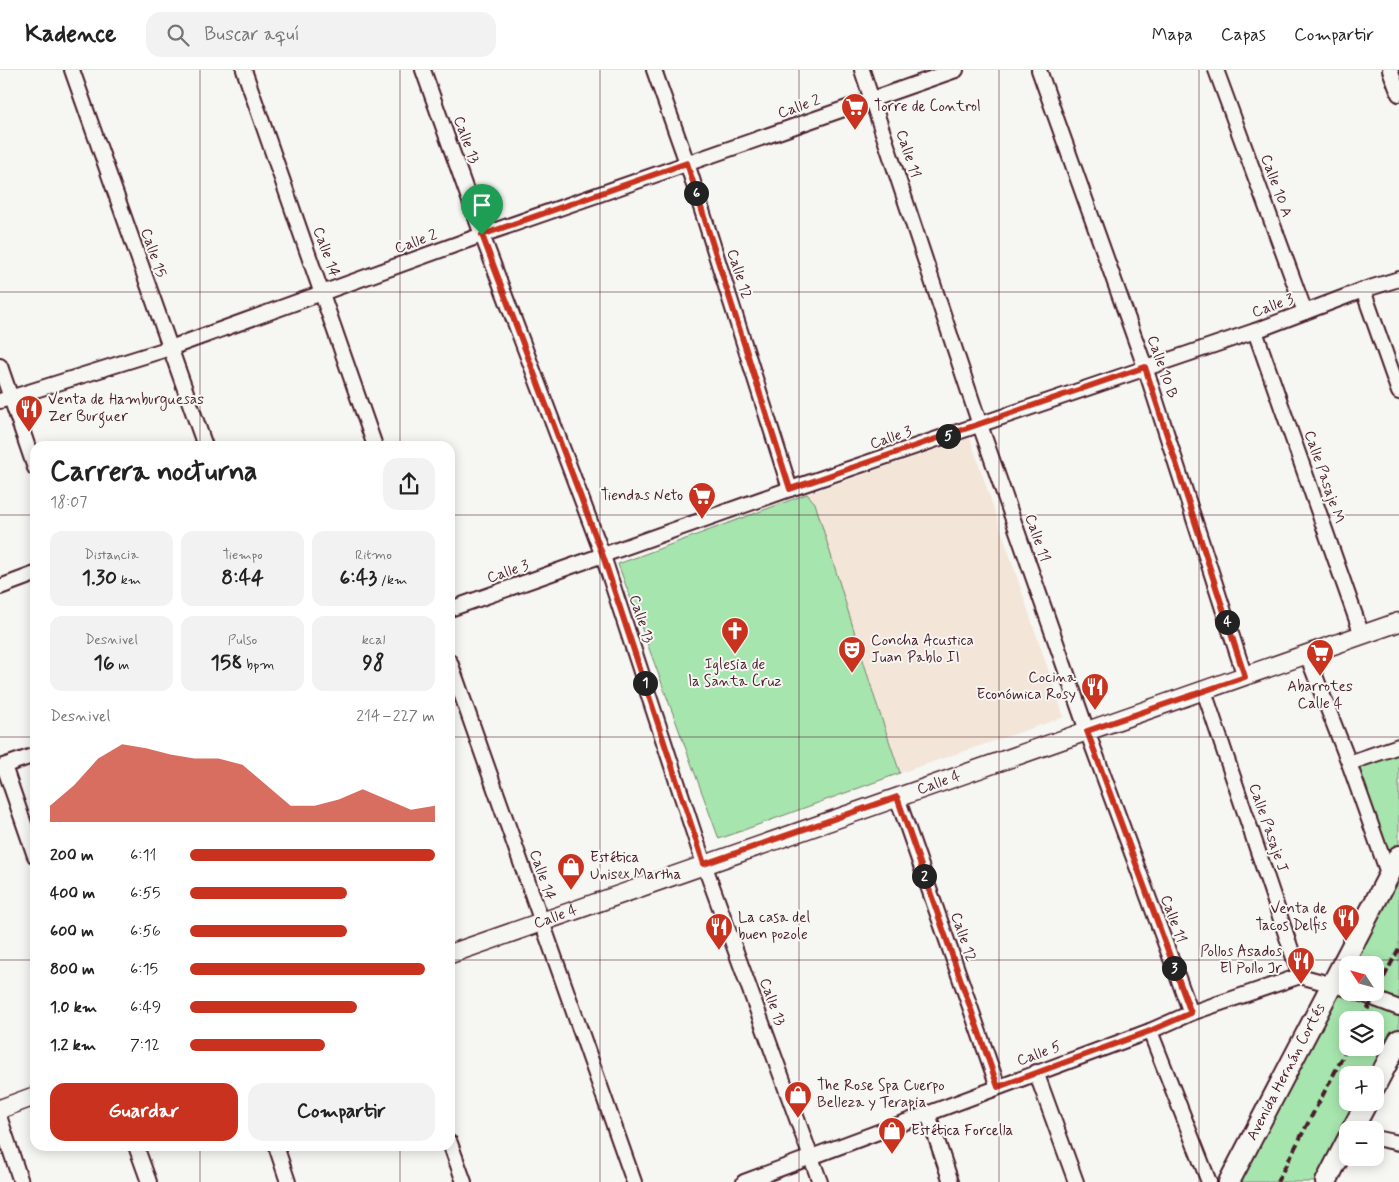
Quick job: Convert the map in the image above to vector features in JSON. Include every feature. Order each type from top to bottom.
[{"type":"main road","name":"Avenida Hernán Cortés","points":[[1354,956],[1399,856]]},
{"type":"main road","name":"Avenida Hernán Cortés","points":[[1229,1182],[1339,990]]},
{"type":"main road","points":[[1384,1069],[1399,1040]]},
{"type":"main road","points":[[1326,1182],[1339,1157]]},
{"type":"street","name":"Calle 15","points":[[72,70],[203,441]]},
{"type":"street","name":"Calle 14","points":[[244,70],[374,441]]},
{"type":"street","name":"Calle 13","points":[[423,70],[482,235],[603,556],[704,864],[820,1182]]},
{"type":"street","name":"Calle 12","points":[[654,70],[687,163],[790,489]]},
{"type":"street","name":"Calle 11","points":[[862,70],[980,425],[1087,731],[1191,1013]]},
{"type":"street","name":"Calle 2","points":[[6,399],[170,348],[482,235],[956,70]]},
{"type":"street","name":"Calle 10 B","points":[[1039,70],[1145,367],[1245,677]]},
{"type":"street","name":"Calle 10 A","points":[[1216,70],[1304,312]]},
{"type":"street","points":[[1390,70],[1399,94]]},
{"type":"street","name":"Calle 3","points":[[455,607],[790,489],[1255,331],[1399,278]]},
{"type":"street","points":[[1363,290],[1399,392]]},
{"type":"street","name":"Calle Pasaje M","points":[[1255,331],[1362,635]]},
{"type":"street","points":[[0,366],[6,399],[30,456]]},
{"type":"street","points":[[0,587],[30,576]]},
{"type":"street","name":"Calle 4","points":[[455,952],[1399,622]]},
{"type":"street","points":[[1306,655],[1349,763],[1389,876]]},
{"type":"street","name":"Calle 14","points":[[455,676],[634,1182]]},
{"type":"street","name":"Calle Pasaje J","points":[[1204,691],[1300,976]]},
{"type":"street","points":[[1349,763],[1399,746]]},
{"type":"street","points":[[30,757],[2,767],[30,843]]},
{"type":"street","name":"Calle 12","points":[[897,797],[998,1087]]},
{"type":"street","points":[[1300,976],[1339,986]]},
{"type":"street","name":"Calle 5","points":[[744,1182],[1150,1031],[1191,1013],[1300,976]]},
{"type":"street","points":[[1381,1001],[1399,1008]]},
{"type":"street","points":[[1150,1031],[1209,1182]]},
{"type":"street","points":[[1036,1072],[1076,1182]]},
{"type":"street","points":[[0,1109],[30,1098]]},
{"type":"street","points":[[928,1114],[951,1182]]},
{"type":"street","points":[[0,1119],[21,1182]]},
{"type":"street","points":[[1384,1140],[1399,1143]]},
{"type":"street","points":[[138,1151],[149,1182]]},
{"type":"street","points":[[278,1151],[288,1182]]},
{"type":"street","points":[[453,1151],[464,1182]]},
{"type":"shaded area","points":[[970,438],[1064,717],[900,773],[807,494]]},
{"type":"green space","points":[[807,494],[815,503],[875,699],[900,773],[719,839],[618,564]]},
{"type":"green space","points":[[1399,752],[1399,843],[1390,861],[1356,765]]},
{"type":"green space","points":[[1399,870],[1399,1004],[1384,996],[1384,956],[1357,956]]},
{"type":"green space","points":[[1339,991],[1339,1001],[1364,1001],[1399,1015],[1399,1029],[1380,1066],[1339,1066],[1339,1111],[1357,1111],[1352,1121],[1339,1121],[1339,1145],[1320,1182],[1236,1182]]},
{"type":"railway","points":[[1367,1011],[1399,948]]},
{"type":"railway","points":[[1277,1182],[1343,1056]]},
{"type":"place","name":"Torre de Control","points":[[855,131]]},
{"type":"place","name":"Venta de Hamburguesas Zer Burguer","points":[[29,433]]},
{"type":"place","name":"Tiendas Neto","points":[[702,520]]},
{"type":"place","name":"Iglesia de la Santa Cruz","points":[[735,655]]},
{"type":"place","name":"Concha Acustica Juan Pablo II","points":[[852,674]]},
{"type":"place","name":"Abarrotes Calle 4","points":[[1320,677]]},
{"type":"place","name":"Cocina Económica Rosy","points":[[1095,711]]},
{"type":"place","name":"Estética Unisex Martha","points":[[571,891]]},
{"type":"place","name":"Venta de Tacos Delfis","points":[[1346,942]]},
{"type":"place","name":"La casa del buen pozole","points":[[719,951]]},
{"type":"place","name":"Pollos Asados El Pollo Jr","points":[[1301,985]]},
{"type":"place","name":"The Rose Spa Cuerpo Belleza y Terapia","points":[[798,1119]]},
{"type":"place","name":"Estética Forcella","points":[[892,1155]]},
{"type":"route","points":[[687,163],[790,489],[1145,367],[1245,677],[1087,731],[1191,1013],[1150,1031],[998,1087],[897,797],[704,864],[603,556],[482,235],[687,163]]}]
